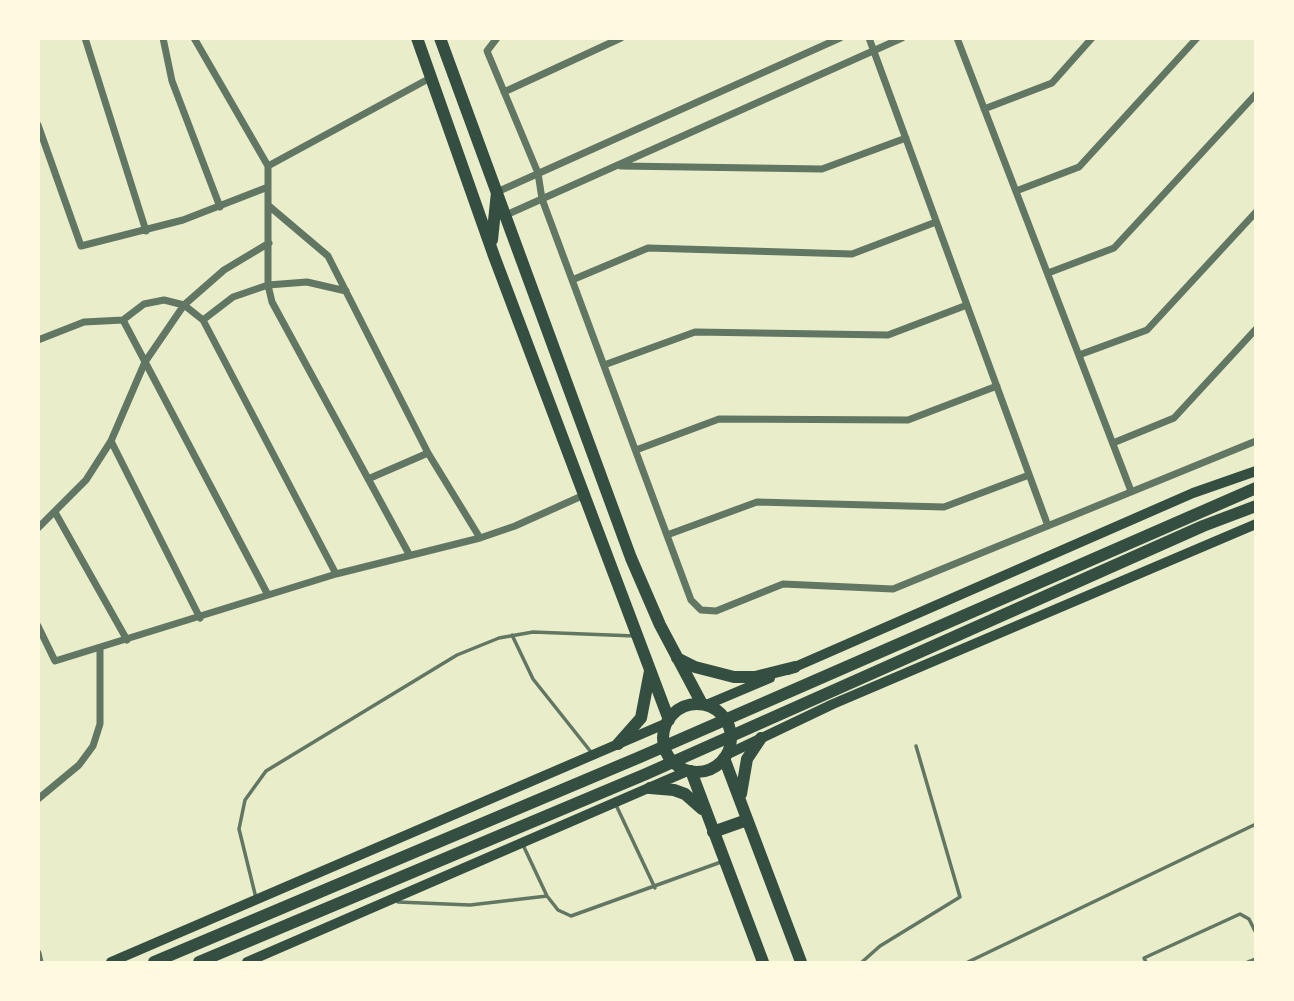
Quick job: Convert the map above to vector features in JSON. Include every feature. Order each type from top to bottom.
[{"type":"main road","points":[[417,38],[494,256],[668,722],[664,736],[666,749],[673,761],[691,771],[762,962]]},
{"type":"main road","points":[[440,38],[631,558],[677,658],[704,705],[722,715],[729,725],[730,744],[725,757],[801,962]]},
{"type":"main road","points":[[494,256],[491,228],[497,192]]},
{"type":"main road","points":[[111,962],[668,722],[681,708],[704,705],[1193,493],[1255,471]]},
{"type":"main road","points":[[155,962],[640,757],[1255,488]]},
{"type":"main road","points":[[199,962],[646,774],[1203,526],[1255,506]]},
{"type":"main road","points":[[247,962],[650,788],[691,771],[709,769],[725,757],[761,738],[833,704],[1255,524]]},
{"type":"main road","points":[[677,658],[695,667],[734,677],[755,677],[795,667]]},
{"type":"main road","points":[[618,744],[640,718],[650,671]]},
{"type":"main road","points":[[745,814],[743,771],[761,738]]},
{"type":"main road","points":[[650,788],[685,794],[695,801],[711,826]]},
{"type":"main road","points":[[711,826],[745,814]]},
{"type":"street","points":[[85,38],[146,231]]},
{"type":"street","points":[[163,38],[172,82],[220,207]]},
{"type":"street","points":[[194,38],[268,166],[268,285],[272,302],[409,554]]},
{"type":"street","points":[[497,38],[487,51],[538,173],[542,199],[691,600],[701,610],[716,611],[783,584],[893,589],[1255,441]]},
{"type":"street","points":[[504,92],[621,38]]},
{"type":"street","points":[[497,192],[840,38]]},
{"type":"street","points":[[869,38],[1048,526]]},
{"type":"street","points":[[506,215],[902,38]]},
{"type":"street","points":[[957,38],[1131,491]]},
{"type":"street","points":[[984,109],[1052,83],[1092,38]]},
{"type":"street","points":[[1016,191],[1079,167],[1197,38]]},
{"type":"street","points":[[268,166],[432,77]]},
{"type":"street","points":[[1048,273],[1114,248],[1255,94]]},
{"type":"street","points":[[38,125],[81,246],[146,231],[220,207],[268,187]]},
{"type":"street","points":[[617,166],[821,169],[906,138]]},
{"type":"street","points":[[269,206],[328,256],[428,453],[480,538]]},
{"type":"street","points":[[1079,355],[1147,330],[1255,212]]},
{"type":"street","points":[[572,279],[648,248],[852,254],[936,222]]},
{"type":"street","points":[[38,528],[56,514],[86,480],[111,441],[145,362],[184,305],[224,270],[269,243]]},
{"type":"street","points":[[203,320],[233,298],[268,285],[307,282],[346,291]]},
{"type":"street","points":[[38,340],[84,322],[123,320],[144,304],[164,300],[184,305],[203,320],[336,574]]},
{"type":"street","points":[[604,365],[695,332],[888,335],[967,304]]},
{"type":"street","points":[[123,320],[268,595]]},
{"type":"street","points":[[1113,443],[1174,418],[1255,329]]},
{"type":"street","points":[[636,450],[719,419],[908,420],[997,386]]},
{"type":"street","points":[[111,441],[200,618]]},
{"type":"street","points":[[368,479],[428,453]]},
{"type":"street","points":[[667,535],[757,502],[944,507],[1029,475]]},
{"type":"street","points":[[38,626],[55,661],[336,574],[480,538],[515,526],[584,495]]},
{"type":"street","points":[[56,514],[127,640]]},
{"type":"street","points":[[38,799],[79,765],[93,746],[100,724],[100,648]]},
{"type":"street","points":[[38,953],[40,962]]},
{"type":"lane","points":[[256,898],[239,829],[245,800],[266,771],[457,655],[512,635],[533,632],[637,637]]},
{"type":"lane","points":[[512,635],[533,679],[593,755]]},
{"type":"lane","points":[[862,962],[880,946],[960,897],[916,746]]},
{"type":"lane","points":[[615,803],[655,888]]},
{"type":"lane","points":[[968,962],[1255,824]]},
{"type":"lane","points":[[522,843],[547,896],[558,910],[571,916],[724,861]]},
{"type":"lane","points":[[389,901],[470,905],[547,896]]},
{"type":"lane","points":[[1146,962],[1144,958],[1240,915],[1249,919],[1255,933]]},
{"type":"lane","points":[[1248,962],[1255,959]]}]
